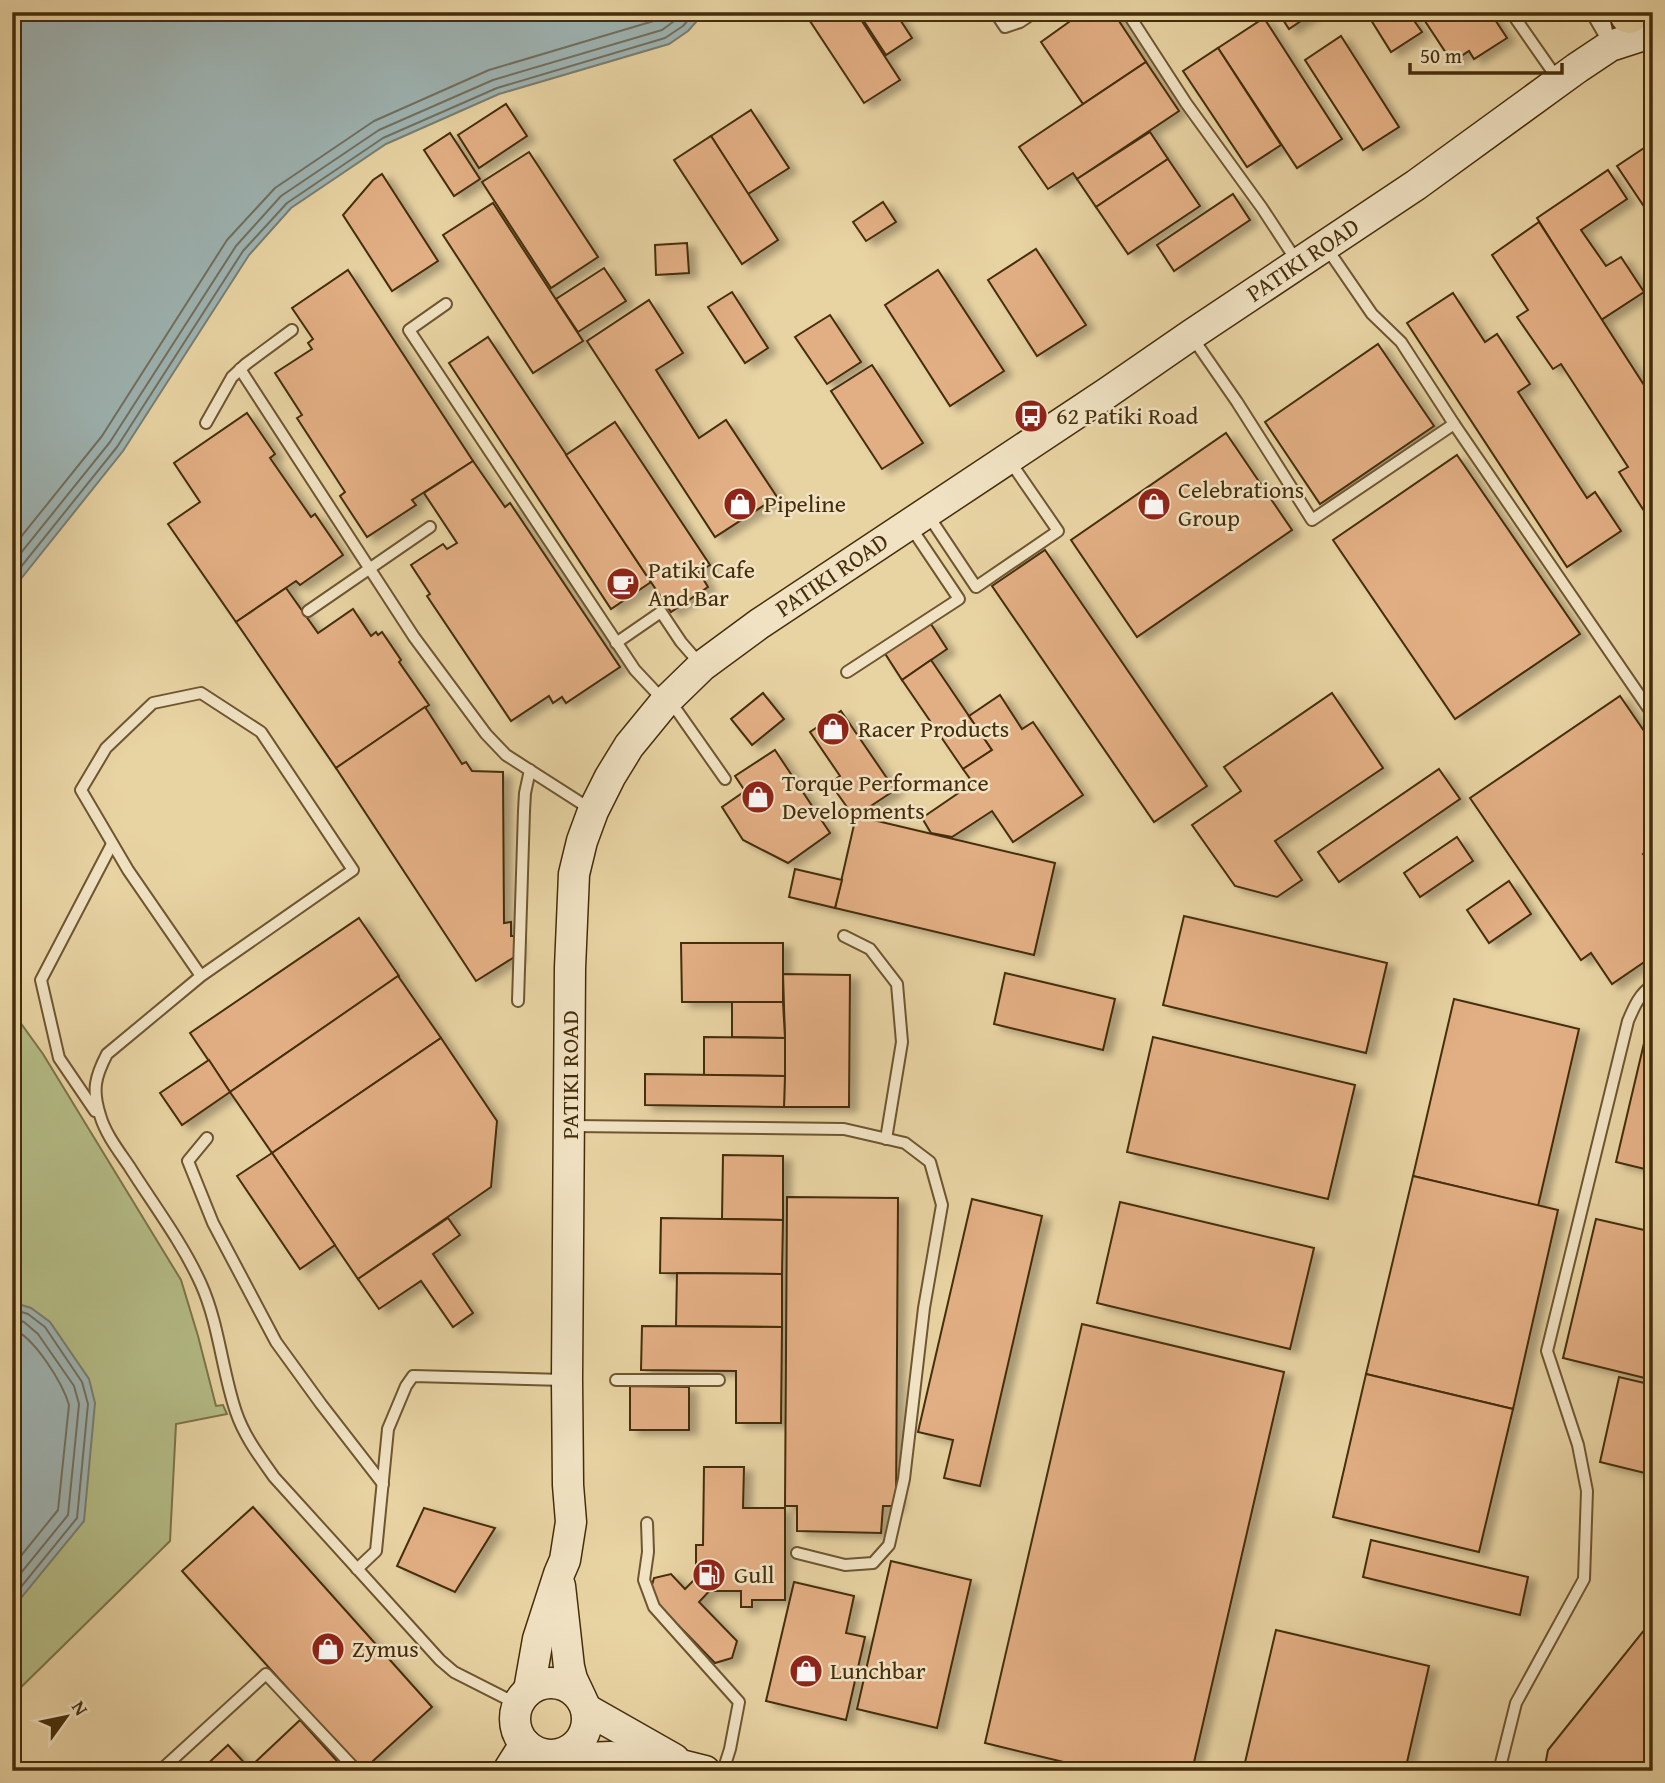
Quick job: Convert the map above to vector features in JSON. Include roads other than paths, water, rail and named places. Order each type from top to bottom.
[{"type":"main road","name":"PATIKI ROAD","points":[[523,1697],[538,1639],[565,1560],[571,1522],[567,1380],[573,874],[593,811],[629,746],[665,702],[702,666],[759,624],[1416,185],[1559,81],[1628,23]]},
{"type":"main road","name":"PATIKI ROAD","points":[[559,1574],[569,1667],[584,1703]]},
{"type":"main road","points":[[551,1682],[562,1684],[573,1690],[584,1703],[691,1769],[610,1757],[560,1758],[536,1752],[524,1744],[516,1728],[515,1718],[523,1697],[539,1685],[551,1682]]},
{"type":"main road","points":[[560,1758],[578,1744],[583,1736],[587,1723],[584,1703]]},
{"type":"main road","points":[[508,1771],[524,1744]]},
{"type":"lane","points":[[995,12],[1005,27],[1020,22],[1035,12]]},
{"type":"lane","points":[[1127,12],[1186,103],[1298,263]]},
{"type":"lane","points":[[1511,12],[1559,81]]},
{"type":"lane","points":[[1591,12],[1628,23]]},
{"type":"lane","points":[[1325,245],[1372,314],[1401,342],[1653,715]]},
{"type":"lane","points":[[446,304],[409,330],[635,670],[678,712],[725,779]]},
{"type":"lane","points":[[206,423],[232,377],[292,330]]},
{"type":"lane","points":[[1191,335],[1312,520],[1454,424]]},
{"type":"lane","points":[[240,369],[414,638],[486,734],[506,755],[593,811]]},
{"type":"lane","points":[[918,519],[976,587],[1058,531],[1008,458]]},
{"type":"lane","points":[[847,672],[959,599],[918,519]]},
{"type":"lane","points":[[308,611],[430,527]]},
{"type":"lane","points":[[616,643],[661,612],[681,642],[702,666]]},
{"type":"lane","points":[[101,1119],[94,1088],[98,1071],[107,1054],[201,976],[353,870],[261,733],[201,692],[153,703],[106,748],[81,790],[128,870],[201,976]]},
{"type":"lane","points":[[518,1000],[524,811],[530,770]]},
{"type":"lane","points":[[113,844],[41,981],[59,1058],[101,1119],[202,1286],[236,1413],[245,1433],[274,1476],[440,1660],[454,1672],[523,1697]]},
{"type":"lane","points":[[844,936],[870,949],[897,984],[902,1042],[886,1139]]},
{"type":"lane","points":[[1499,1771],[1516,1703],[1584,1579],[1587,1491],[1578,1445],[1547,1351],[1628,1021],[1637,1000],[1653,985]]},
{"type":"lane","points":[[569,1126],[844,1129],[905,1143],[930,1162],[942,1205],[924,1308],[904,1479],[890,1545],[873,1563],[845,1565],[797,1553]]},
{"type":"lane","points":[[207,1138],[188,1161],[214,1223],[276,1342],[383,1484]]},
{"type":"lane","points":[[357,1569],[376,1551],[388,1429],[406,1385],[413,1376],[567,1380]]},
{"type":"lane","points":[[616,1380],[719,1381]]},
{"type":"lane","points":[[647,1522],[648,1552],[644,1580],[654,1607],[739,1702],[723,1771]]},
{"type":"lane","points":[[160,1771],[266,1674],[358,1771]]},
{"type":"water","points":[[12,12],[705,12],[688,31],[669,44],[499,94],[386,144],[291,208],[249,255],[123,451],[12,590]]},
{"type":"water","points":[[12,1302],[31,1308],[50,1322],[89,1379],[95,1403],[84,1521],[12,1609]]},
{"type":"place","name":"62 Patiki Road","points":[[1031,416]]},
{"type":"place","name":"Pipeline","points":[[740,504]]},
{"type":"place","name":"Celebrations Group","points":[[1154,504]]},
{"type":"place","name":"Patiki Cafe And Bar","points":[[623,584]]},
{"type":"place","name":"Racer Products","points":[[833,729]]},
{"type":"place","name":"Torque Performance Developments","points":[[758,797]]},
{"type":"place","name":"Gull","points":[[709,1575]]},
{"type":"place","name":"Zymus","points":[[328,1649]]},
{"type":"place","name":"Lunchbar","points":[[806,1671]]}]
